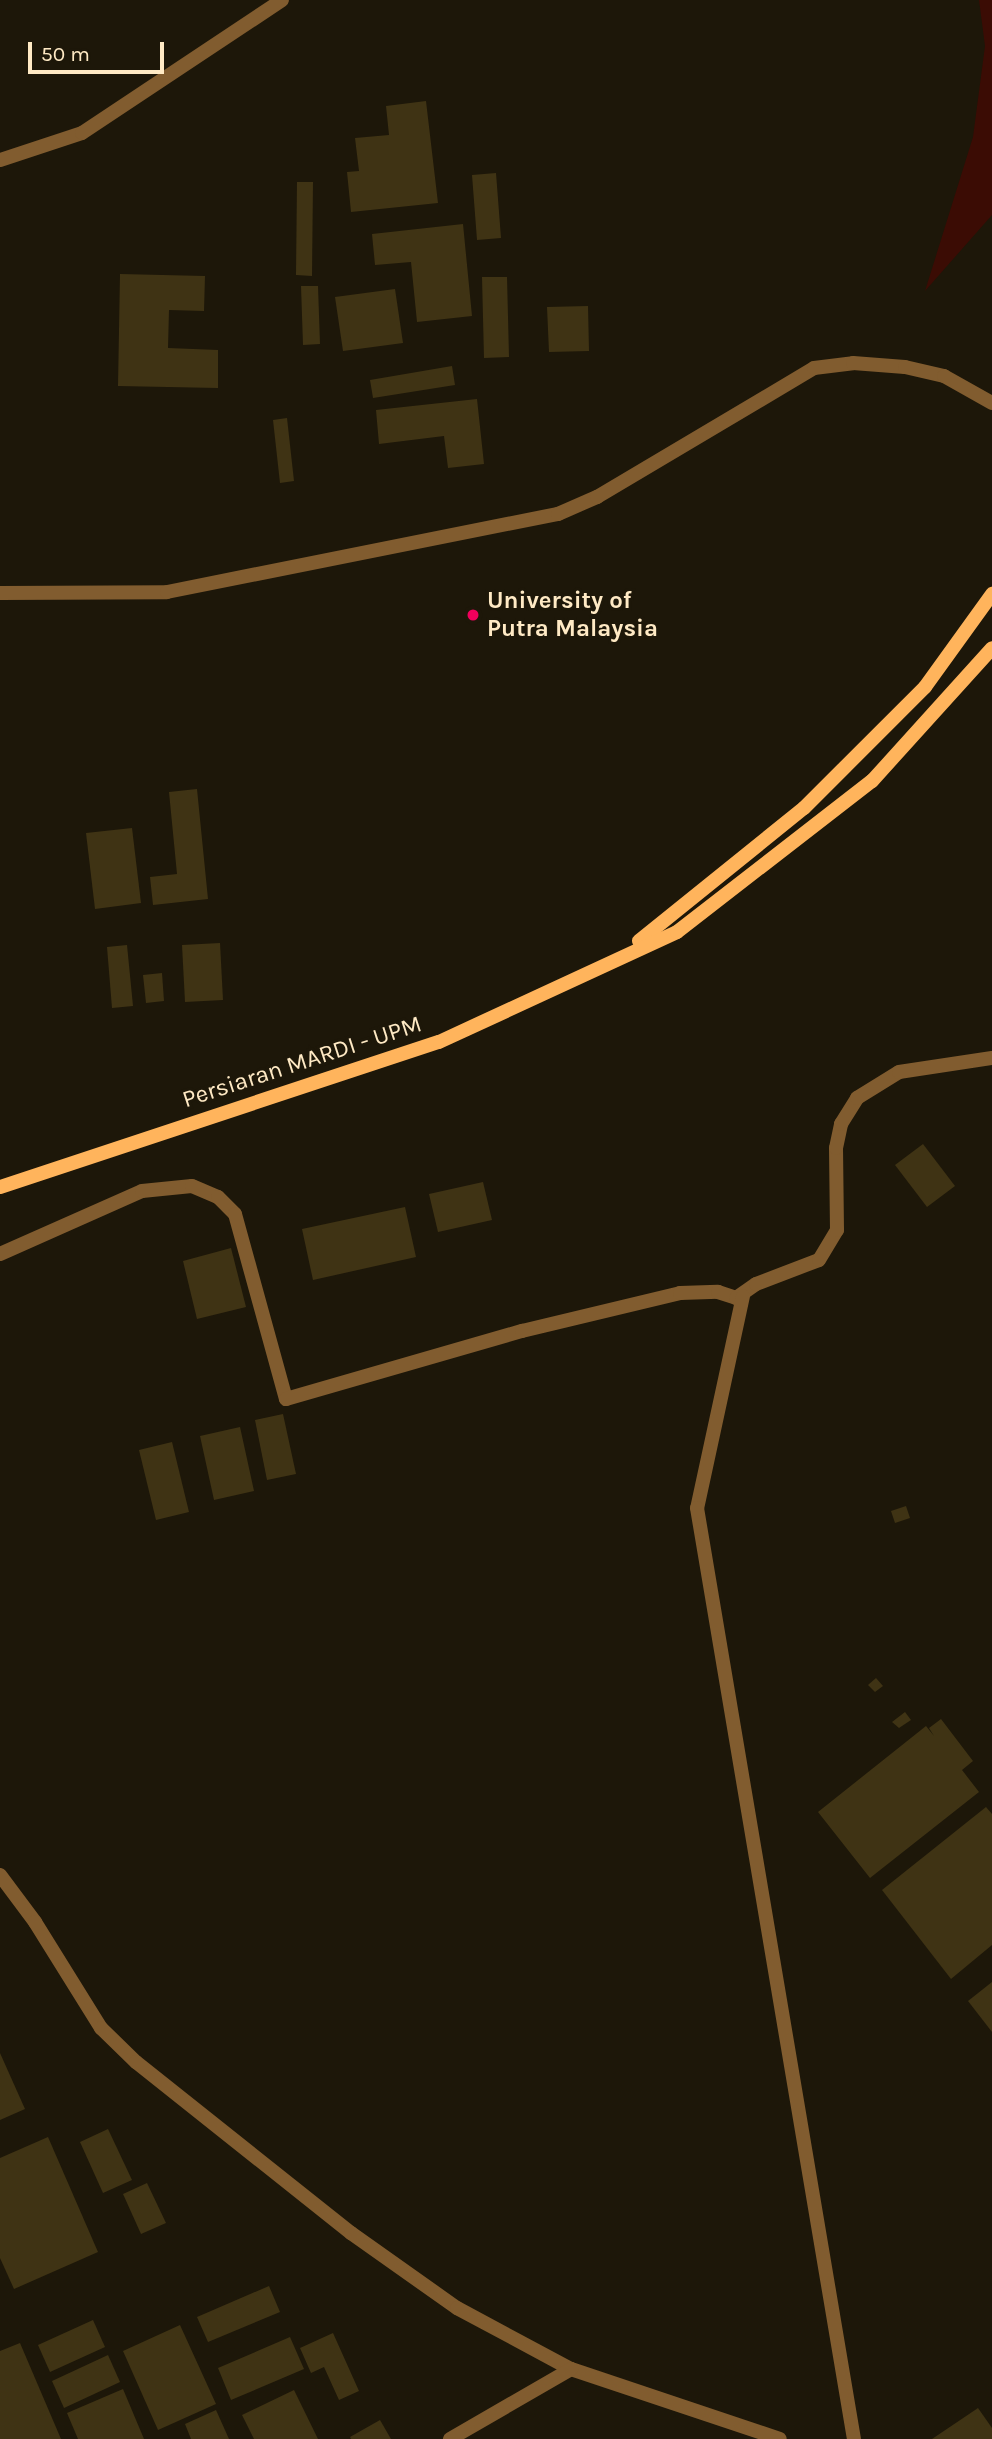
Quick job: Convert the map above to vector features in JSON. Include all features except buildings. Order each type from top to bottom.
[{"type":"street","points":[[0,160],[82,133],[282,0]]},
{"type":"street","points":[[0,593],[167,592],[558,514],[597,497],[814,368],[853,363],[905,367],[944,376],[991,401]]},
{"type":"street","name":"Persiaran MARDI - UPM","points":[[0,1187],[439,1042],[527,1005],[609,961],[667,923],[804,808],[925,687],[992,594]]},
{"type":"street","name":"Persiaran MARDI - UPM","points":[[609,961],[677,932],[861,790],[992,648]]},
{"type":"street","points":[[0,1254],[142,1191],[192,1186],[218,1197],[236,1214],[286,1399],[522,1331],[680,1293],[730,1295],[819,1260],[833,1240],[836,1148],[841,1124],[857,1098],[899,1072],[992,1058]]},
{"type":"street","points":[[730,1295],[697,1508],[854,2439]]},
{"type":"street","points":[[0,1875],[35,1922],[101,2028],[136,2062],[372,2248],[457,2308],[571,2369],[780,2439]]},
{"type":"street","points":[[450,2439],[571,2369]]},
{"type":"shaded area","points":[[979,0],[992,0],[992,215],[925,291],[973,137],[985,46]]},
{"type":"place","name":"University of Putra Malaysia","points":[[473,615]]}]
